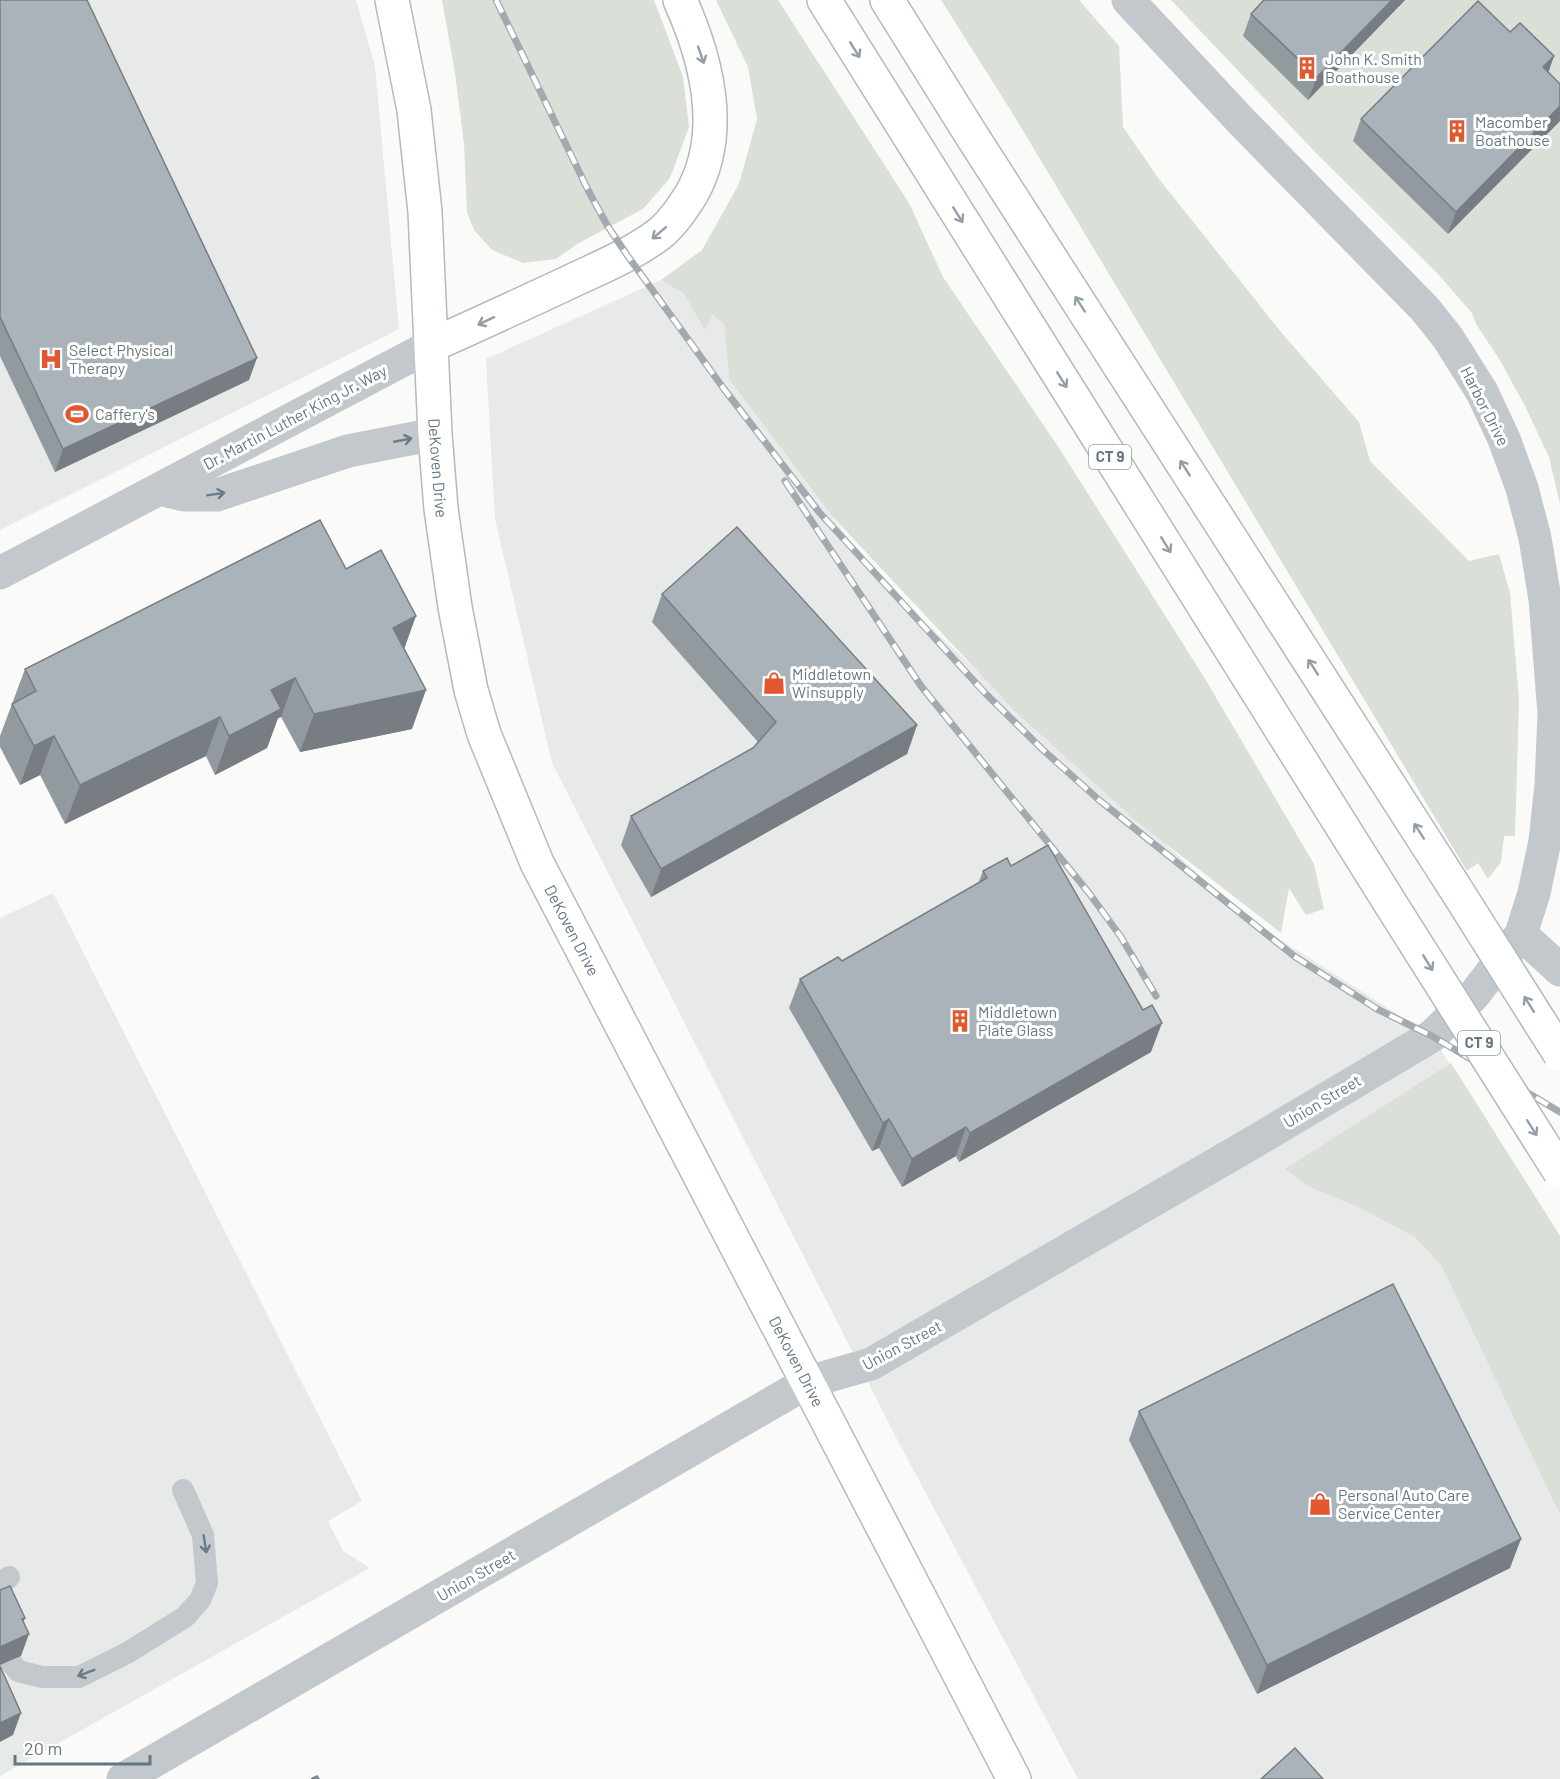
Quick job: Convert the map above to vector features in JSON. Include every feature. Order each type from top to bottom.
[{"type":"main road","name":"DeKoven Drive","points":[[392,0],[414,110],[424,212],[440,499],[455,607],[471,690],[484,734],[537,863],[1014,1779]]},
{"type":"main road","points":[[432,345],[627,255],[659,234],[683,209],[700,179],[710,142],[710,102],[705,67],[680,0]]},
{"type":"main road","name":"CT 9","points":[[824,0],[1560,1172]]},
{"type":"main road","points":[[887,0],[1560,1054]]},
{"type":"street","name":"Harbor Drive","points":[[1128,0],[1242,122],[1425,309],[1448,338],[1482,392],[1504,439],[1522,488],[1534,538],[1545,599],[1554,714],[1551,785],[1545,841],[1534,893],[1521,934]]},
{"type":"street","name":"Dr. Martin Luther King Jr. Way","points":[[0,573],[432,345]]},
{"type":"street","name":"Dr. Martin Luther King Jr. Way","points":[[159,489],[184,495],[218,495],[348,451],[435,434]]},
{"type":"street","points":[[1521,934],[1560,970]]},
{"type":"street","name":"Union Street","points":[[123,1779],[808,1382],[871,1364],[1432,1036],[1474,995],[1521,934]]},
{"type":"lane","points":[[10,1661],[18,1671],[42,1677],[79,1677],[127,1653],[186,1617],[200,1600],[207,1583],[203,1535],[183,1490]]},
{"type":"shaded area","points":[[0,0],[356,0],[375,66],[399,329],[0,530]]},
{"type":"shaded area","points":[[442,0],[654,0],[683,77],[689,127],[670,178],[643,209],[577,244],[556,259],[523,263],[492,250],[474,230],[467,212],[464,144],[455,73]]},
{"type":"shaded area","points":[[716,0],[778,0],[909,203],[943,277],[1059,448],[1204,677],[1314,864],[1324,909],[1306,915],[1289,888],[1281,933],[1135,820],[1015,711],[831,515],[729,379],[724,324],[713,315],[705,330],[684,294],[661,280],[702,250],[739,184],[757,119],[748,67]]},
{"type":"shaded area","points":[[941,0],[1079,0],[1119,46],[1123,127],[1159,179],[1281,332],[1359,422],[1370,461],[1469,561],[1499,554],[1510,593],[1519,701],[1515,836],[1504,836],[1501,862],[1488,879],[1478,863],[1467,871],[1013,114]]},
{"type":"shaded area","points":[[1171,0],[1560,0],[1560,504],[1549,457],[1526,408],[1501,362],[1476,324],[1472,313],[1437,273],[1317,154]]},
{"type":"shaded area","points":[[661,280],[684,294],[705,329],[713,315],[724,324],[729,379],[880,581],[1246,918],[1432,1036],[1560,1236],[1441,1265],[1560,1515],[1560,1779],[1078,1779],[898,1441],[552,763],[495,519],[486,359]]},
{"type":"shaded area","points":[[53,893],[362,1501],[328,1521],[343,1551],[370,1568],[0,1776],[0,918]]},
{"type":"shaded area","points":[[1451,1063],[1560,1236],[1560,1515],[1441,1265],[1415,1237],[1360,1208],[1310,1187],[1285,1169]]},
{"type":"building","points":[[0,0],[87,0],[257,358],[63,449],[0,317]]},
{"type":"building","name":"John K. Smith Boathouse","points":[[1264,0],[1392,0],[1317,77],[1251,14]]},
{"type":"building","name":"Macomber Boathouse","points":[[1478,1],[1510,32],[1520,23],[1554,56],[1543,67],[1560,84],[1560,106],[1456,212],[1361,119]]},
{"type":"building","points":[[320,520],[346,569],[381,550],[416,616],[393,628],[426,690],[314,714],[295,678],[271,690],[281,709],[229,736],[220,717],[80,785],[54,736],[34,746],[12,704],[36,691],[25,669]]},
{"type":"building","name":"Middletown Winsupply","points":[[737,527],[917,725],[661,869],[631,816],[753,748],[776,722],[662,594]]},
{"type":"building","name":"Middletown Plate Glass","points":[[1048,845],[1143,1010],[1152,1005],[1162,1023],[970,1133],[966,1127],[912,1159],[889,1119],[883,1123],[800,979],[838,957],[842,961],[987,878],[983,871],[1007,858],[1011,866]]},
{"type":"building","name":"Personal Auto Care Service Center","points":[[1393,1284],[1521,1539],[1267,1665],[1139,1411]]},
{"type":"building","points":[[10,1586],[25,1618],[22,1619],[29,1634],[0,1647],[0,1590]]},
{"type":"building","points":[[0,1666],[21,1713],[0,1723]]},
{"type":"building","points":[[1295,1748],[1323,1779],[1261,1779]]},
{"type":"railway","points":[[496,0],[588,190],[627,255],[724,389],[819,512],[985,693],[1042,749],[1099,800],[1294,956],[1377,1009],[1432,1036],[1560,1112]]},
{"type":"railway","points":[[785,481],[921,686],[1089,893],[1121,937],[1156,996]]},
{"type":"place","name":"John K. Smith Boathouse","points":[[1307,68]]},
{"type":"place","name":"Macomber Boathouse","points":[[1457,131]]},
{"type":"place","name":"Select Physical Therapy","points":[[51,359]]},
{"type":"place","name":"Caffery's","points":[[77,414]]},
{"type":"place","name":"Middletown Winsupply","points":[[774,683]]},
{"type":"place","name":"Middletown Plate Glass","points":[[960,1021]]},
{"type":"place","name":"Personal Auto Care Service Center","points":[[1320,1504]]}]
